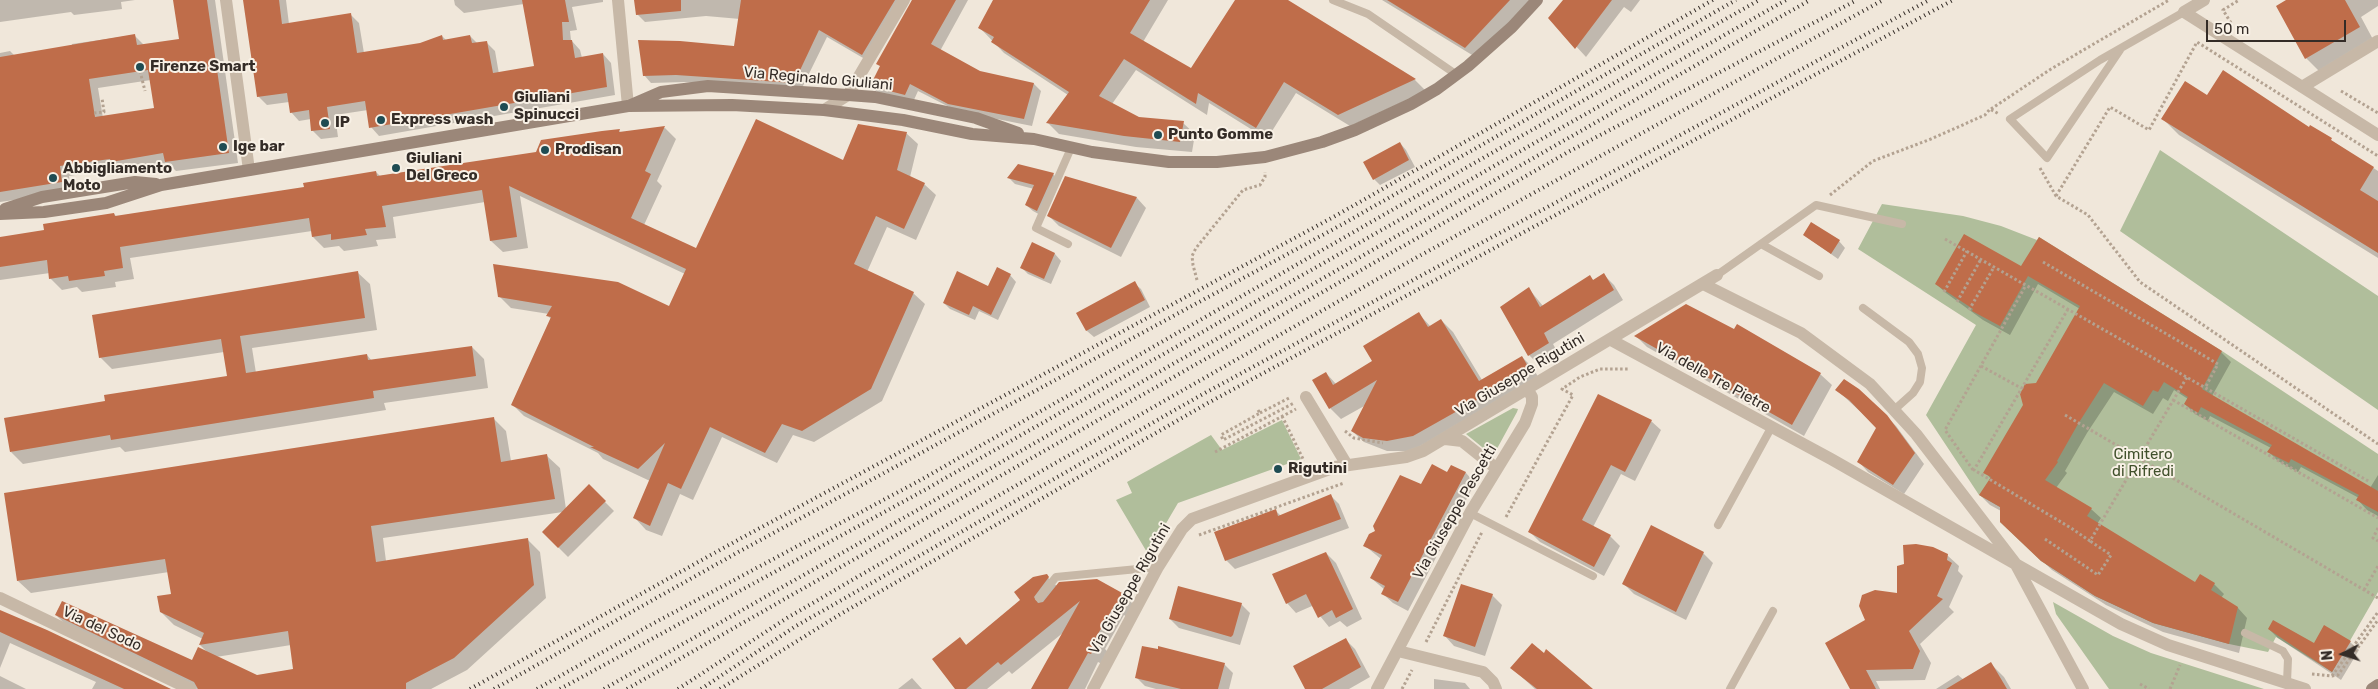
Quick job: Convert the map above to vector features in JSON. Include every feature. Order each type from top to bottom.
[{"type":"main road","name":"Via Reginaldo Giuliani","points":[[628,106],[661,92],[708,86],[848,94],[876,97],[976,118],[1034,139],[1071,148],[1169,162],[1217,162],[1265,157],[1322,142],[1410,104],[1457,74],[1512,27],[1537,0]]},
{"type":"main road","name":"Via Reginaldo Giuliani","points":[[0,212],[44,212],[106,202],[161,185],[628,106],[732,105],[824,110],[903,120],[972,134],[1034,139]]},
{"type":"main road","points":[[2372,689],[2378,685]]},
{"type":"street","points":[[226,0],[249,170]]},
{"type":"street","points":[[618,0],[628,106]]},
{"type":"street","points":[[824,110],[848,94],[904,0]]},
{"type":"street","points":[[2204,0],[2184,12],[2378,135]]},
{"type":"street","points":[[2302,87],[2378,42]]},
{"type":"street","points":[[1611,340],[1717,275]]},
{"type":"street","points":[[1703,284],[1801,333],[1858,374],[1894,410],[1916,434],[2015,563],[2083,689]]},
{"type":"street","name":"Via Giuseppe Rigutini","points":[[1093,689],[1158,567],[1182,529],[1192,520],[1324,471],[1347,465],[1406,457],[1423,451],[1611,340]]},
{"type":"street","name":"Via delle Tre Pietre","points":[[1611,340],[1831,459],[2121,624],[2148,637],[2304,688]]},
{"type":"street","name":"Via Giuseppe Pescetti","points":[[1377,689],[1470,513],[1531,411],[1532,401],[1528,390]]},
{"type":"street","points":[[1303,398],[1347,465]]},
{"type":"street","name":"Via Giuseppe Rigutini","points":[[1445,439],[1462,441],[1497,468]]},
{"type":"street","name":"Via del Sodo","points":[[0,598],[190,689]]},
{"type":"street","points":[[1398,651],[1483,672],[1493,682],[1496,689]]},
{"type":"lane","points":[[1333,0],[1368,14],[1457,74]]},
{"type":"lane","points":[[2120,50],[2047,158],[2010,119],[2100,60],[2184,12]]},
{"type":"lane","points":[[1068,244],[1036,228],[1071,148]]},
{"type":"lane","points":[[1717,275],[1816,205],[1902,224]]},
{"type":"lane","points":[[1761,244],[1819,276]]},
{"type":"lane","points":[[1863,308],[1908,342],[1918,354],[1922,368],[1920,382],[1913,393],[1894,410]]},
{"type":"lane","points":[[1718,525],[1771,428]]},
{"type":"lane","points":[[1470,513],[1593,576]]},
{"type":"lane","points":[[1039,598],[1056,577],[1158,567]]},
{"type":"lane","points":[[1730,689],[1773,611]]},
{"type":"lane","points":[[2245,633],[2283,651],[2288,659],[2287,682]]},
{"type":"path","points":[[1990,110],[2051,69],[2169,0]]},
{"type":"path","points":[[2223,10],[2239,0]]},
{"type":"path","points":[[2378,156],[2196,42],[2149,130],[2110,107],[2056,196],[2088,215],[2140,282],[2378,444]]},
{"type":"path","points":[[140,71],[145,91]]},
{"type":"path","points":[[94,113],[104,112],[102,98]]},
{"type":"path","points":[[1816,205],[1873,161],[1931,139],[1985,115]]},
{"type":"path","points":[[1197,280],[1192,256],[1196,248],[1243,190],[1260,185],[1265,177],[1265,157]]},
{"type":"path","points":[[1945,239],[2370,482]]},
{"type":"path","points":[[1944,292],[1967,252]]},
{"type":"path","points":[[1957,302],[1981,260]]},
{"type":"path","points":[[2042,262],[2218,364],[2205,388]]},
{"type":"path","points":[[1970,310],[1994,267]]},
{"type":"path","points":[[2026,285],[1945,430],[1974,470],[2072,528],[2111,555],[2098,575],[2045,538]]},
{"type":"path","points":[[1974,470],[2068,309]]},
{"type":"path","points":[[1981,366],[2021,388]]},
{"type":"path","points":[[2090,542],[2187,377]]},
{"type":"path","points":[[1303,398],[1223,440],[1220,434],[1259,412],[1303,398]]},
{"type":"path","points":[[1215,452],[1282,416],[1303,398]]},
{"type":"path","points":[[2173,400],[2378,518]]},
{"type":"path","points":[[2065,415],[2378,598]]},
{"type":"path","points":[[1282,416],[1305,460]]},
{"type":"path","points":[[1341,427],[1354,438],[1369,442],[1390,443]]},
{"type":"path","points":[[1195,537],[1350,481]]},
{"type":"path","points":[[2378,528],[2373,538],[2378,541]]},
{"type":"path","points":[[2364,590],[2378,566]]},
{"type":"path","points":[[2332,676],[2378,612]]},
{"type":"path","points":[[2304,688],[2308,677],[2312,674],[2338,675],[2378,620]]},
{"type":"path","points":[[2170,689],[2186,650]]},
{"type":"path","points":[[2140,684],[2149,689]]},
{"type":"green space","points":[[2160,150],[2378,296],[2378,410],[2120,231]]},
{"type":"green space","name":"Cimitero di Rifredi","points":[[1882,204],[1963,216],[2001,226],[2037,240],[2039,237],[2222,351],[2378,454],[2378,491],[2375,495],[2378,497],[2378,592],[2332,672],[2276,637],[2268,652],[2229,644],[2153,623],[2095,596],[2041,561],[2000,522],[2000,507],[1979,495],[1926,415],[1976,325],[1858,249]]},
{"type":"green space","points":[[1513,408],[1518,409],[1517,412],[1493,456],[1466,434]]},
{"type":"green space","points":[[1282,420],[1301,459],[1178,503],[1148,554],[1116,500],[1132,493],[1127,482],[1211,435],[1222,450]]},
{"type":"green space","points":[[2053,602],[2113,636],[2151,653],[2264,689],[2109,689],[2056,614]]},
{"type":"building","points":[[173,0],[207,0],[229,153],[165,162],[163,153],[111,162],[110,159],[60,166],[62,182],[0,192],[0,57],[135,34],[137,45],[179,39]],"holes":[[[148,70],[154,108],[95,117],[89,79]]]},
{"type":"building","points":[[243,0],[279,0],[282,24],[351,13],[357,53],[420,43],[442,35],[443,40],[470,35],[472,43],[487,41],[493,73],[534,66],[522,0],[565,0],[569,22],[562,22],[563,40],[572,40],[575,58],[603,53],[607,87],[369,128],[365,101],[327,107],[330,129],[311,131],[309,110],[290,113],[287,93],[257,97]]},
{"type":"building","points":[[634,0],[681,0],[681,11],[636,15]]},
{"type":"building","points":[[741,0],[895,0],[862,55],[819,30],[794,83],[676,75],[643,76],[638,40],[680,41],[734,46]]},
{"type":"building","points":[[912,0],[956,0],[931,44],[980,71],[1034,83],[1024,119],[948,104],[910,84],[905,95],[870,86],[880,66],[876,64]]},
{"type":"building","points":[[993,0],[1150,0],[1130,33],[1191,68],[1235,0],[1288,0],[1416,79],[1338,115],[1284,82],[1256,128],[1198,93],[1196,104],[1124,59],[1099,96],[1139,117],[1184,121],[1180,142],[1124,136],[1046,123],[1069,92],[991,42],[994,37],[978,28]]},
{"type":"building","points":[[1387,0],[1510,0],[1465,48]]},
{"type":"building","points":[[1563,0],[1612,0],[1575,49],[1548,18]]},
{"type":"building","points":[[2286,0],[2345,0],[2360,27],[2305,59],[2276,6]]},
{"type":"building","points":[[2223,70],[2309,127],[2310,125],[2332,138],[2331,140],[2374,167],[2360,190],[2378,201],[2378,253],[2161,119],[2185,81],[2207,95]]},
{"type":"building","points":[[756,119],[843,160],[858,124],[907,132],[897,170],[925,183],[904,229],[876,216],[854,264],[914,292],[871,389],[802,431],[782,424],[765,453],[710,427],[681,489],[668,483],[650,526],[633,518],[665,443],[638,469],[590,447],[594,447],[511,405],[551,317],[546,316],[552,306],[498,297],[493,264],[618,282],[669,306],[686,269],[509,186],[517,237],[490,241],[482,190],[382,206],[386,227],[365,229],[367,235],[331,240],[331,234],[312,237],[309,218],[120,247],[123,268],[104,271],[105,276],[69,281],[68,276],[49,279],[47,260],[0,267],[0,237],[44,230],[43,224],[114,213],[115,216],[304,187],[303,183],[376,171],[377,176],[536,152],[541,140],[602,131],[620,129],[619,132],[665,126],[645,171],[651,174],[631,218],[696,248]]},
{"type":"building","points":[[1400,142],[1409,160],[1373,180],[1363,162]]},
{"type":"building","points":[[1018,164],[1054,173],[1037,211],[1025,205],[1034,185],[1007,178]]},
{"type":"building","points":[[1065,176],[1137,197],[1111,248],[1047,216]]},
{"type":"building","points":[[1811,222],[1840,240],[1831,254],[1803,235]]},
{"type":"building","points":[[1964,234],[2021,266],[2039,237],[2222,351],[2202,389],[2378,491],[2378,512],[2356,500],[2359,495],[2291,459],[2289,463],[2267,452],[2272,445],[2201,407],[2198,413],[2184,404],[2188,397],[2164,382],[2158,392],[2153,390],[2143,406],[2104,383],[2078,424],[2058,462],[2045,480],[2092,508],[2087,516],[2195,582],[2200,574],[2215,583],[2211,590],[2238,607],[2229,644],[2153,623],[2095,596],[2041,561],[2000,522],[2000,507],[1979,495],[1991,477],[1983,473],[2023,405],[2020,394],[2025,384],[2036,383],[2080,306],[2028,276],[2000,326],[1972,311],[1973,309],[1935,284]]},
{"type":"building","points":[[1032,242],[1055,253],[1044,279],[1020,268]]},
{"type":"building","points":[[997,267],[1011,274],[991,315],[973,306],[969,315],[943,303],[957,271],[988,286]]},
{"type":"building","points":[[358,271],[365,318],[240,336],[246,373],[367,354],[368,360],[472,346],[476,376],[373,391],[374,398],[111,440],[110,435],[10,452],[4,418],[105,401],[104,395],[227,376],[221,339],[99,358],[92,315]]},
{"type":"building","points":[[1604,273],[1614,290],[1544,333],[1549,343],[1528,356],[1500,307],[1529,287],[1540,307],[1590,275],[1593,280]]},
{"type":"building","points":[[1135,281],[1145,300],[1086,331],[1076,313]]},
{"type":"building","points":[[1686,304],[1734,329],[1737,324],[1821,373],[1792,425],[1634,336]]},
{"type":"building","points":[[1419,312],[1428,327],[1441,319],[1479,381],[1522,356],[1530,370],[1413,436],[1387,441],[1363,438],[1351,431],[1377,380],[1329,409],[1312,380],[1326,372],[1333,385],[1372,361],[1363,346]]},
{"type":"building","points":[[1844,379],[1859,389],[1887,415],[1915,453],[1893,485],[1857,462],[1876,428],[1849,400],[1835,390]]},
{"type":"building","points":[[1598,394],[1652,420],[1625,472],[1611,465],[1582,520],[1611,535],[1594,567],[1528,532]]},
{"type":"building","points":[[494,417],[501,462],[547,454],[555,499],[371,526],[376,562],[528,538],[534,585],[454,658],[406,683],[406,689],[198,689],[194,682],[55,615],[62,601],[192,660],[198,647],[257,675],[293,669],[288,631],[199,645],[204,633],[160,612],[157,596],[171,594],[165,559],[17,581],[4,493]]},
{"type":"building","points":[[1432,464],[1447,472],[1451,465],[1466,472],[1398,602],[1381,594],[1385,586],[1370,578],[1382,555],[1363,546],[1369,534],[1375,531],[1373,526],[1400,475],[1421,484]]},
{"type":"building","points":[[589,484],[606,501],[558,548],[542,532]]},
{"type":"building","points":[[1331,494],[1341,519],[1225,561],[1214,532],[1276,509],[1278,516]]},
{"type":"building","points":[[1651,525],[1704,552],[1676,612],[1622,584]]},
{"type":"building","points":[[1916,544],[1933,547],[1948,554],[1947,560],[1952,563],[1937,596],[1943,599],[1909,631],[1920,651],[1913,669],[1866,670],[1876,689],[1850,689],[1825,643],[1865,620],[1859,606],[1862,595],[1875,590],[1897,593],[1897,566],[1904,564],[1903,545]]},
{"type":"building","points":[[1326,552],[1353,609],[1336,618],[1332,610],[1318,618],[1306,594],[1286,604],[1272,574]]},
{"type":"building","points":[[1047,574],[1049,577],[1034,597],[1038,603],[1043,602],[1059,582],[1097,579],[1124,594],[1117,608],[1114,606],[1095,639],[1099,641],[1091,654],[1088,653],[1068,689],[1031,689],[1080,601],[1001,665],[998,662],[966,689],[955,689],[932,659],[960,637],[966,645],[1020,600],[1014,592],[1033,577]]},
{"type":"building","points":[[1461,584],[1493,594],[1475,647],[1443,636]]},
{"type":"building","points":[[1178,586],[1242,603],[1233,635],[1231,637],[1169,619]]},
{"type":"building","points":[[0,610],[47,630],[171,689],[124,689],[0,632]]},
{"type":"building","points":[[2273,620],[2314,643],[2324,625],[2351,641],[2332,672],[2268,629]]},
{"type":"building","points":[[1346,638],[1361,667],[1322,689],[1305,689],[1293,666]]},
{"type":"building","points":[[1532,643],[1544,653],[1546,649],[1593,689],[1537,689],[1510,668]]},
{"type":"building","points":[[1142,646],[1158,649],[1158,646],[1225,663],[1218,689],[1181,689],[1135,678]]},
{"type":"building","points":[[1991,662],[2007,689],[1946,689]]},
{"type":"railway","points":[[470,689],[736,541],[1337,215],[1713,0]]},
{"type":"railway","points":[[494,689],[742,550],[1341,225],[1736,0]]},
{"type":"railway","points":[[537,689],[654,623],[917,482],[1759,0]]},
{"type":"railway","points":[[560,689],[921,492],[1786,0]]},
{"type":"railway","points":[[604,689],[1810,0]]},
{"type":"railway","points":[[627,689],[1568,152],[1857,0]]},
{"type":"railway","points":[[678,689],[787,618],[926,537],[1374,281],[1883,0]]},
{"type":"railway","points":[[701,689],[796,626],[1203,394],[1929,0]]},
{"type":"railway","points":[[720,689],[839,615],[1208,403],[1953,0]]},
{"type":"place","name":"Firenze Smart","points":[[140,67]]},
{"type":"place","name":"Giuliani Spinucci","points":[[504,107]]},
{"type":"place","name":"Express wash","points":[[381,120]]},
{"type":"place","name":"IP","points":[[325,123]]},
{"type":"place","name":"Punto Gomme","points":[[1158,135]]},
{"type":"place","name":"Ige bar","points":[[223,147]]},
{"type":"place","name":"Prodisan","points":[[545,150]]},
{"type":"place","name":"Giuliani Del Greco","points":[[396,168]]},
{"type":"place","name":"Abbigliamento Moto","points":[[53,178]]},
{"type":"place","name":"Rigutini","points":[[1278,469]]}]
